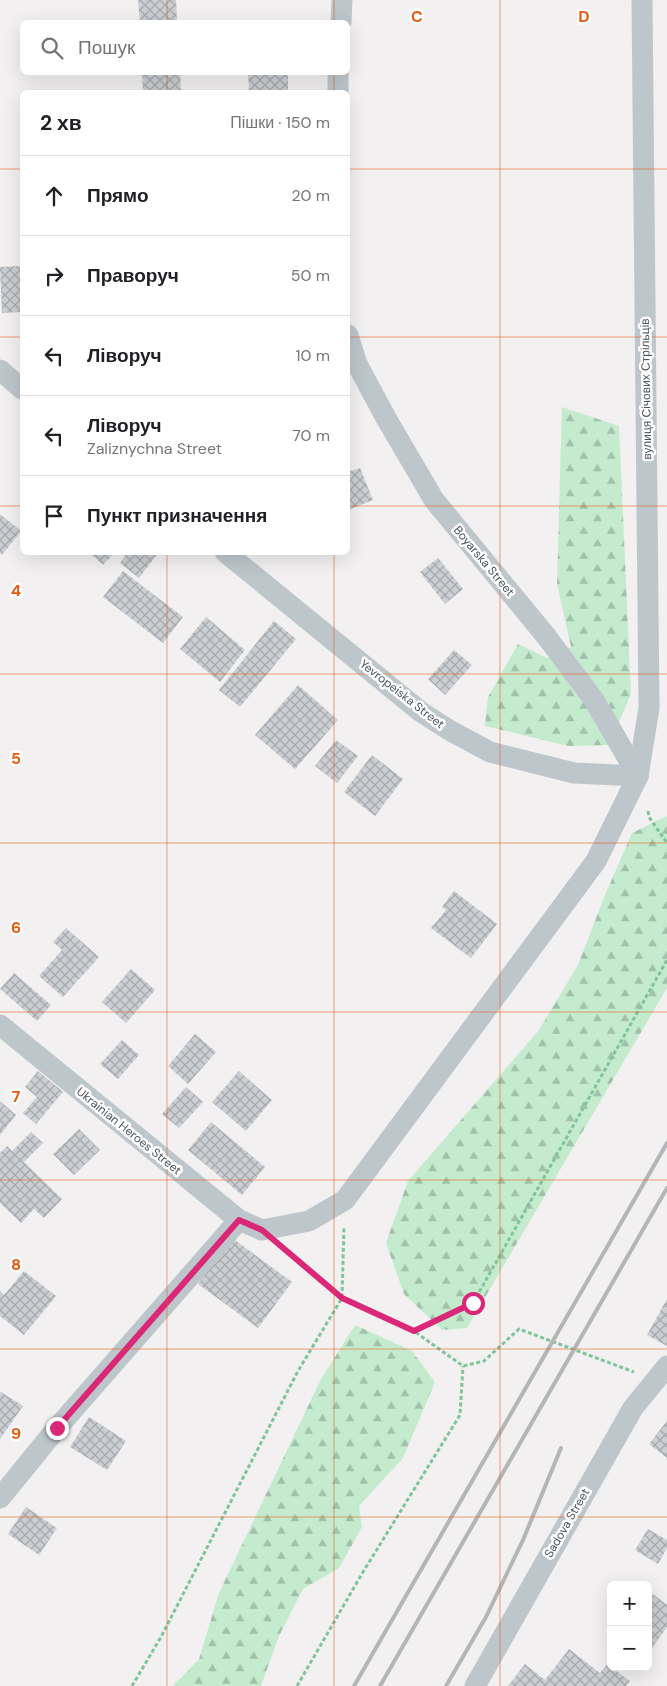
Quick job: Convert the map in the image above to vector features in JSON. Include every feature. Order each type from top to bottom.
[{"type":"street","points":[[340,20],[342,0]]},
{"type":"street","name":"вулиця Січових Стрільців","points":[[346,1200],[596,861],[638,776],[649,708],[642,0]]},
{"type":"street","points":[[338,75],[338,90]]},
{"type":"street","name":"Boyarska Street","points":[[350,342],[357,364],[434,500],[546,636],[594,700],[638,776]]},
{"type":"street","points":[[0,370],[20,386]]},
{"type":"street","name":"Yevropeiska Street","points":[[229,555],[421,712],[449,730],[490,752],[574,773],[638,776]]},
{"type":"street","name":"Ukrainian Heroes Street","points":[[0,1025],[239,1220],[262,1230]]},
{"type":"street","points":[[262,1230],[309,1221],[346,1200]]},
{"type":"street","points":[[0,1498],[57,1428],[239,1220]]},
{"type":"street","name":"Sadova Street","points":[[474,1686],[633,1408],[661,1374]]},
{"type":"path","points":[[638,776],[649,817],[667,843]]},
{"type":"path","points":[[414,1331],[473,1303],[667,960]]},
{"type":"path","points":[[132,1686],[161,1637],[298,1371],[342,1298],[346,1200]]},
{"type":"path","points":[[262,1230],[342,1298],[414,1331],[463,1366]]},
{"type":"path","points":[[463,1366],[484,1360],[519,1329],[661,1374]]},
{"type":"path","points":[[297,1686],[363,1572],[460,1415],[463,1366]]},
{"type":"green space","points":[[562,407],[619,426],[631,694],[609,745],[568,746],[485,726],[488,697],[518,644],[547,658],[571,647],[557,584]]},
{"type":"green space","points":[[667,816],[667,988],[467,1328],[442,1330],[404,1294],[386,1243],[408,1181],[539,1030],[578,965],[605,895],[632,833]]},
{"type":"green space","points":[[355,1325],[412,1351],[435,1382],[403,1458],[359,1506],[362,1527],[339,1568],[303,1589],[279,1636],[261,1686],[173,1686],[199,1659],[219,1593],[320,1381]]},
{"type":"building","points":[[138,0],[176,0],[177,20],[140,20]]},
{"type":"building","points":[[142,75],[180,75],[181,90],[143,90]]},
{"type":"building","points":[[248,75],[288,75],[288,90],[249,90]]},
{"type":"building","points":[[20,266],[20,312],[2,313],[0,267]]},
{"type":"building","points":[[360,468],[373,500],[350,509],[350,471]]},
{"type":"building","points":[[0,514],[20,530],[20,532],[2,555],[0,553]]},
{"type":"building","points":[[92,555],[112,555],[103,565]]},
{"type":"building","points":[[126,555],[157,555],[139,578],[120,563]]},
{"type":"building","points":[[438,558],[463,589],[445,604],[420,572]]},
{"type":"building","points":[[123,571],[183,617],[163,643],[103,597]]},
{"type":"building","points":[[206,617],[245,650],[220,682],[180,649]]},
{"type":"building","points":[[274,621],[296,639],[240,707],[219,690]]},
{"type":"building","points":[[454,650],[472,665],[445,695],[428,679]]},
{"type":"building","points":[[298,685],[338,720],[295,769],[255,735]]},
{"type":"building","points":[[336,740],[358,756],[337,783],[315,766]]},
{"type":"building","points":[[372,755],[403,779],[375,816],[344,792]]},
{"type":"building","points":[[454,891],[497,924],[471,958],[431,928],[446,910],[442,907]]},
{"type":"building","points":[[66,928],[99,957],[63,997],[39,976],[62,950],[53,942]]},
{"type":"building","points":[[131,969],[155,990],[126,1023],[102,1002]]},
{"type":"building","points":[[14,973],[51,1005],[37,1021],[0,989]]},
{"type":"building","points":[[195,1034],[216,1052],[188,1084],[168,1066]]},
{"type":"building","points":[[122,1040],[139,1055],[118,1079],[100,1064]]},
{"type":"building","points":[[38,1071],[63,1092],[36,1124],[23,1113],[37,1097],[25,1087]]},
{"type":"building","points":[[239,1071],[272,1100],[246,1131],[212,1102]]},
{"type":"building","points":[[186,1087],[203,1102],[179,1128],[162,1114]]},
{"type":"building","points":[[0,1101],[16,1115],[0,1135]]},
{"type":"building","points":[[211,1122],[265,1167],[242,1195],[188,1150]]},
{"type":"building","points":[[79,1129],[100,1150],[74,1175],[53,1154]]},
{"type":"building","points":[[31,1132],[43,1143],[24,1162],[62,1199],[44,1218],[34,1209],[21,1223],[0,1203],[0,1153],[7,1146],[12,1151]]},
{"type":"building","points":[[232,1238],[292,1282],[258,1328],[198,1284]]},
{"type":"building","points":[[24,1271],[56,1296],[24,1335],[0,1316],[0,1291],[4,1295]]},
{"type":"building","points":[[667,1299],[667,1346],[647,1335]]},
{"type":"building","points":[[0,1393],[23,1406],[0,1439]]},
{"type":"building","points":[[89,1417],[126,1441],[107,1470],[70,1447]]},
{"type":"building","points":[[667,1421],[667,1458],[649,1444]]},
{"type":"building","points":[[26,1507],[57,1528],[39,1555],[8,1534]]},
{"type":"building","points":[[648,1529],[667,1540],[667,1548],[658,1564],[635,1550]]},
{"type":"building","points":[[653,1594],[667,1605],[667,1627],[652,1648],[652,1626]]},
{"type":"building","points":[[569,1649],[600,1673],[607,1664],[607,1671],[616,1671],[630,1681],[626,1686],[508,1686],[525,1664],[545,1680]]},
{"type":"railway","points":[[354,1686],[667,1143]]},
{"type":"railway","points":[[380,1686],[667,1188]]},
{"type":"railway","points":[[446,1686],[486,1617],[523,1540],[561,1448]]},
{"type":"route","points":[[57,1428],[239,1220],[262,1230],[342,1298],[414,1331],[473,1303]]}]
